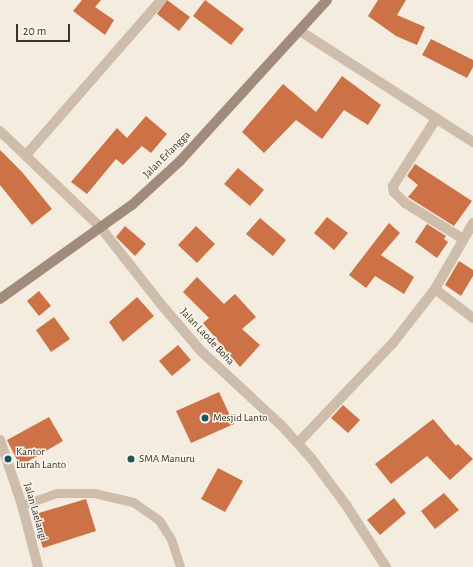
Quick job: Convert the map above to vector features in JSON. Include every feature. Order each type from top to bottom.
[{"type":"street","points":[[26,155],[161,0]]},
{"type":"street","name":"Jalan Erlangga","points":[[0,299],[132,205],[180,161],[327,0]]},
{"type":"street","points":[[300,31],[473,142]]},
{"type":"street","points":[[436,119],[393,186],[394,192],[405,203],[463,239]]},
{"type":"street","name":"Jalan Laode Boha","points":[[0,131],[101,228],[160,303],[201,351],[298,443],[329,480],[386,567]]},
{"type":"street","points":[[298,443],[393,343],[435,289],[473,223]]},
{"type":"street","points":[[435,289],[473,318]]},
{"type":"street","name":"Jalan Laelangi","points":[[0,440],[22,505],[38,567]]},
{"type":"lane","points":[[22,505],[57,493],[94,493],[133,502],[159,520],[171,539],[180,567]]},
{"type":"building","points":[[82,0],[101,0],[95,7],[114,20],[105,35],[73,11]]},
{"type":"building","points":[[167,0],[190,17],[179,31],[157,14]]},
{"type":"building","points":[[205,0],[244,29],[231,45],[193,16]]},
{"type":"building","points":[[378,0],[406,0],[397,15],[425,27],[417,45],[396,36],[368,16]]},
{"type":"building","points":[[431,39],[473,60],[473,67],[467,78],[422,55]]},
{"type":"building","points":[[342,76],[381,105],[368,125],[344,110],[322,139],[296,120],[264,153],[242,132],[283,84],[316,112]]},
{"type":"building","points":[[146,116],[167,134],[151,153],[142,146],[123,165],[116,159],[87,194],[71,182],[117,128],[127,138]]},
{"type":"building","points":[[0,150],[22,172],[52,209],[32,225],[0,185]]},
{"type":"building","points":[[415,164],[472,201],[454,226],[408,197],[418,185],[407,176]]},
{"type":"building","points":[[238,168],[264,190],[250,206],[224,184]]},
{"type":"building","points":[[327,217],[348,233],[334,250],[314,233]]},
{"type":"building","points":[[260,218],[286,240],[273,256],[246,234]]},
{"type":"building","points":[[389,223],[400,233],[381,255],[414,277],[404,294],[375,276],[366,288],[349,275]]},
{"type":"building","points":[[427,224],[446,236],[444,239],[448,242],[437,258],[415,242]]},
{"type":"building","points":[[125,226],[146,244],[135,256],[116,237]]},
{"type":"building","points":[[196,226],[215,244],[197,263],[178,245]]},
{"type":"building","points":[[459,261],[473,270],[473,276],[461,296],[445,285]]},
{"type":"building","points":[[197,277],[224,304],[235,294],[256,317],[242,329],[260,345],[240,367],[203,323],[209,318],[183,292]]},
{"type":"building","points":[[39,291],[51,306],[39,316],[27,301]]},
{"type":"building","points":[[137,297],[154,316],[123,342],[109,322]]},
{"type":"building","points":[[54,317],[70,339],[51,352],[36,330]]},
{"type":"building","points":[[178,345],[191,360],[172,376],[159,361]]},
{"type":"building","name":"Mesjid Lanto","points":[[219,392],[234,424],[191,443],[176,411]]},
{"type":"building","points":[[343,405],[360,420],[348,433],[331,418]]},
{"type":"building","points":[[49,417],[63,441],[20,466],[7,440]]},
{"type":"building","points":[[433,419],[456,446],[458,444],[473,459],[450,480],[427,456],[391,484],[375,464]]},
{"type":"building","points":[[218,468],[243,481],[225,512],[201,499]]},
{"type":"building","points":[[444,493],[459,510],[435,529],[421,511]]},
{"type":"building","points":[[394,498],[406,513],[380,535],[367,520]]},
{"type":"building","points":[[86,499],[96,531],[43,548],[32,515]]},
{"type":"place","name":"Mesjid Lanto","points":[[205,418]]},
{"type":"place","name":"Kantor Lurah Lanto","points":[[8,459]]},
{"type":"place","name":"SMA Manuru","points":[[131,459]]}]
